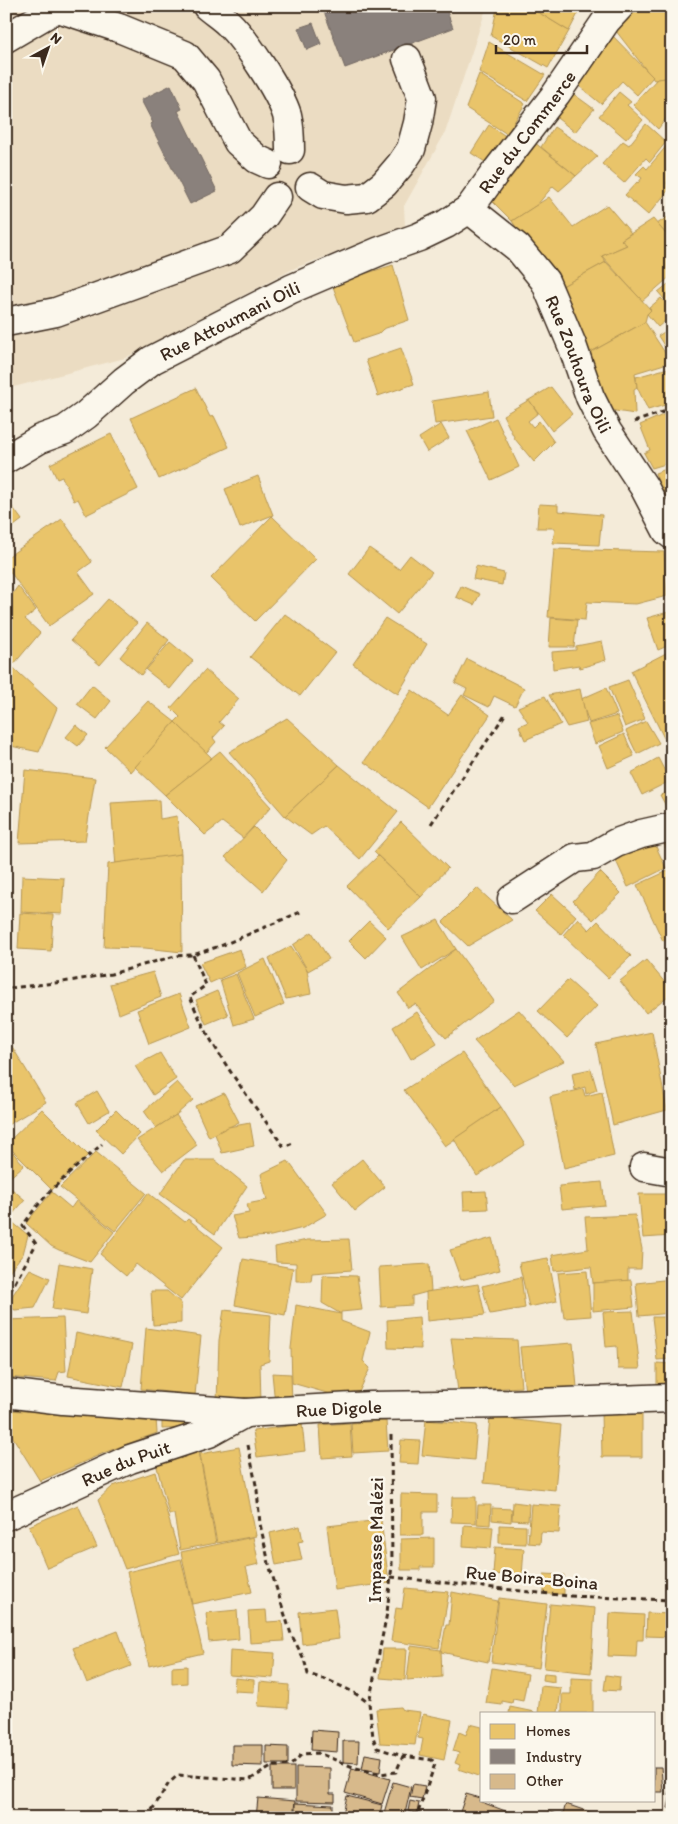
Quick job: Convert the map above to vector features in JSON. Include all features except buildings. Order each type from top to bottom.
[{"type":"street","points":[[6,38],[54,7],[119,28],[185,55],[206,80],[238,142],[257,159],[279,157],[301,154],[309,161],[313,171],[312,182],[308,192],[298,198],[288,200],[277,197],[269,189],[265,179],[265,168],[279,157],[290,131],[287,115],[278,96],[248,47],[228,23],[207,6]]},
{"type":"street","name":"Rue du Commerce","points":[[469,209],[556,94],[606,22],[620,6]]},
{"type":"street","points":[[310,187],[323,195],[346,200],[367,197],[384,184],[402,164],[411,149],[422,98],[407,59]]},
{"type":"street","points":[[6,322],[56,312],[230,248],[264,216],[277,197]]},
{"type":"street","name":"Rue Zouhoura Oili","points":[[469,209],[518,248],[545,281],[572,345],[590,397],[607,431],[644,487],[672,535]]},
{"type":"street","name":"Rue Attoumani Oili","points":[[6,459],[40,439],[64,430],[86,415],[124,381],[152,360],[291,289],[380,251],[419,237],[446,224],[469,209]]},
{"type":"street","points":[[512,899],[575,858],[593,856],[616,843],[641,834],[672,827]]},
{"type":"street","points":[[644,1167],[672,1172]]},
{"type":"street","name":"Rue Digole","points":[[6,1393],[63,1400],[245,1413],[392,1406],[672,1398]]},
{"type":"street","name":"Rue du Puit","points":[[6,1516],[130,1459],[209,1433],[245,1413]]},
{"type":"path","points":[[607,431],[672,409]]},
{"type":"path","points":[[431,824],[506,713]]},
{"type":"path","points":[[10,988],[111,974],[175,956],[193,955],[223,945],[303,911]]},
{"type":"path","points":[[193,955],[206,985],[190,997],[196,1013],[224,1061],[284,1147],[293,1143]]},
{"type":"path","points":[[6,1299],[36,1244],[23,1226],[52,1191],[102,1144]]},
{"type":"path","name":"Impasse Malézi","points":[[392,1406],[390,1478],[392,1565],[387,1613],[369,1703],[373,1737],[377,1748],[403,1756]]},
{"type":"path","points":[[245,1413],[246,1434],[260,1524],[279,1601],[294,1642],[304,1659],[308,1674],[354,1692],[369,1703]]},
{"type":"path","name":"Rue Boira-Boina","points":[[391,1577],[568,1596],[672,1600]]},
{"type":"path","points":[[148,1818],[169,1783],[178,1774],[250,1780],[273,1766],[291,1765],[302,1754],[318,1753],[353,1767],[380,1774],[396,1772],[403,1756],[432,1760],[436,1764],[416,1818]]},
{"type":"shaded area","points":[[6,6],[487,6],[445,133],[404,206],[405,227],[295,268],[125,358],[6,389]]}]
